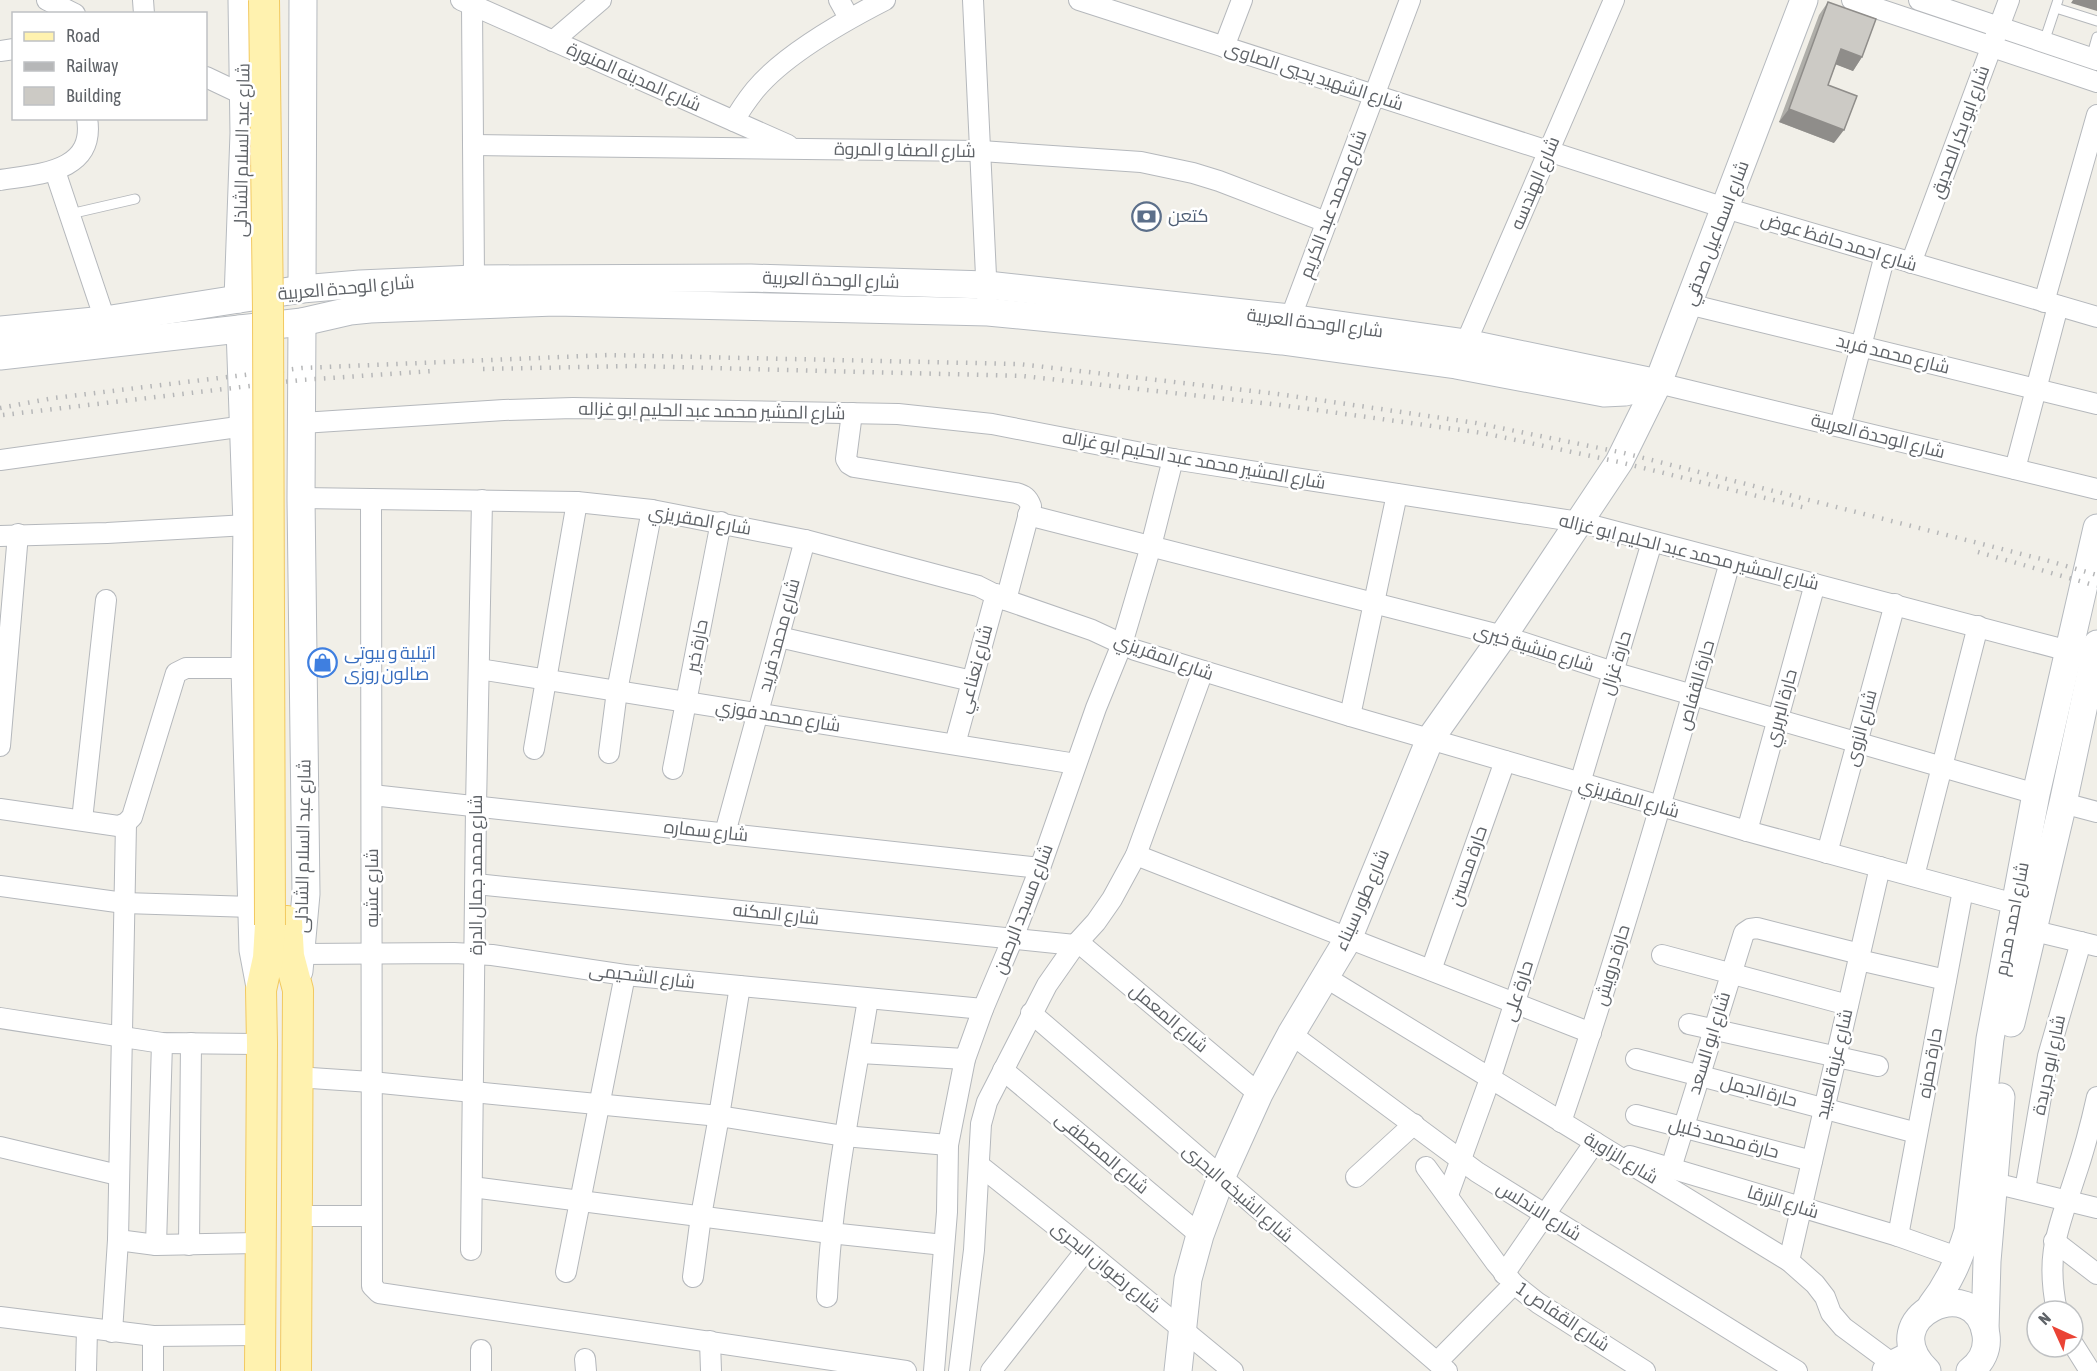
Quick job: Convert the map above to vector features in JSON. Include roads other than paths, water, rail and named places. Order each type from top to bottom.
[{"type":"main road","points":[[264,0],[268,311],[270,918],[289,956],[298,990]]},
{"type":"main road","points":[[260,1371],[261,990],[268,958],[270,918],[288,308],[282,0]]},
{"type":"main road","name":"شارع عبد السلام الشاذلى","points":[[296,1371],[295,1216],[298,990]]},
{"type":"street","points":[[47,0],[71,12]]},
{"type":"street","name":"شارع عبد السلام الشاذلى","points":[[238,299],[244,133],[242,0]]},
{"type":"street","points":[[302,289],[303,0]]},
{"type":"street","points":[[553,41],[601,0]]},
{"type":"street","points":[[839,0],[849,18]]},
{"type":"street","points":[[734,121],[767,76],[849,18],[885,0]]},
{"type":"street","points":[[973,0],[988,312]]},
{"type":"street","name":"شارع الشهيد يحيي الصاوى","points":[[1079,0],[1132,9],[1224,47],[1548,151]]},
{"type":"street","points":[[1224,47],[1242,0]]},
{"type":"street","name":"شارع محمد عبد الكريم","points":[[1286,329],[1410,0]]},
{"type":"street","name":"شارع الهندسه","points":[[1461,354],[1614,0]]},
{"type":"street","name":"شارع اسماعيل صدقي","points":[[1619,462],[1658,383],[1804,0]]},
{"type":"street","points":[[1852,0],[2097,82]]},
{"type":"street","points":[[1919,0],[2094,59]]},
{"type":"street","name":"شارع ابو بكر الصديق","points":[[1911,263],[2009,0]]},
{"type":"street","name":"شارع المدينه المنورة","points":[[474,279],[473,145],[467,3],[796,148]]},
{"type":"street","points":[[207,76],[244,95]]},
{"type":"street","points":[[2015,469],[2036,389],[2051,304],[2097,115]]},
{"type":"street","points":[[0,180],[61,168],[80,152],[89,132],[87,120]]},
{"type":"street","points":[[244,133],[302,132]]},
{"type":"street","name":"شارع الصفا و المروة","points":[[473,145],[981,151],[1141,162],[1219,181],[1326,222]]},
{"type":"street","name":"شارع احمد حافظ عوض","points":[[1548,151],[1725,208],[2097,317]]},
{"type":"street","points":[[61,168],[70,214],[105,320]]},
{"type":"street","points":[[1840,426],[1885,255]]},
{"type":"street","points":[[749,305],[751,278]]},
{"type":"street","name":"شارع الوحدة العربية","points":[[0,356],[43,338],[105,320],[302,289],[360,284],[474,279],[751,278],[987,285],[1658,383],[2097,489]]},
{"type":"street","name":"شارع الوحدة العربية","points":[[0,330],[43,338],[240,329],[302,322],[370,309],[555,302],[988,312],[1286,329]]},
{"type":"street","name":"شارع محمد فريد","points":[[1688,304],[2097,404]]},
{"type":"street","name":"شارع عبد السلام الشاذلى","points":[[298,990],[306,894],[301,498],[302,322]]},
{"type":"street","points":[[0,886],[124,903],[270,918],[245,668],[247,525],[240,329]]},
{"type":"street","name":"شارع المشير محمد عبد الحليم ابو غزاله","points":[[302,423],[573,408],[852,413],[945,418],[992,424],[1173,459],[1579,522],[2089,654]]},
{"type":"street","points":[[852,413],[846,459],[854,467],[1023,495],[1031,506],[1028,515]]},
{"type":"street","points":[[0,460],[245,426]]},
{"type":"street","name":"شارع مسجد الرحمن","points":[[934,1371],[947,1212],[948,1145],[965,1059],[983,1009],[1014,938],[1103,688],[1122,644],[1151,546],[1173,459]]},
{"type":"street","name":"شارع طور سيناء","points":[[1178,1371],[1188,1280],[1200,1235],[1221,1178],[1259,1094],[1348,939],[1430,739],[1503,636],[1619,462]]},
{"type":"street","points":[[1350,716],[1397,494]]},
{"type":"street","name":"شارع المقريزي","points":[[301,498],[577,502],[652,510],[805,540],[960,580],[1092,630],[1122,644],[1203,672],[1661,807],[1963,890],[2019,920],[2089,944]]},
{"type":"street","name":"شارع عشبه","points":[[371,499],[372,1286],[379,1293],[710,1341]]},
{"type":"street","name":"شارع محمد جمال الدرة","points":[[471,1250],[482,500]]},
{"type":"street","points":[[534,749],[577,502]]},
{"type":"street","points":[[609,753],[617,691],[652,510]]},
{"type":"street","name":"شارع منشية خيرى","points":[[1028,515],[1503,636],[1613,672],[2036,794]]},
{"type":"street","name":"شارع نعناعي","points":[[955,744],[972,681],[1028,515]]},
{"type":"street","name":"حارة خير","points":[[673,769],[722,522]]},
{"type":"street","points":[[0,746],[9,535],[107,533],[247,525]]},
{"type":"street","name":"شارع احمد محرم","points":[[1905,1365],[1916,1322],[1942,1292],[1960,1258],[1968,1232],[1990,1039],[2019,920],[2063,803],[2089,654],[2097,528]]},
{"type":"street","name":"شارع محمد فريد","points":[[725,833],[805,540]]},
{"type":"street","name":"حارة غزال","points":[[1582,784],[1652,542]]},
{"type":"street","name":"حارة القفاص","points":[[1661,807],[1730,562]]},
{"type":"street","name":"حارة البربري","points":[[1747,831],[1815,584]]},
{"type":"street","points":[[82,820],[105,600]]},
{"type":"street","name":"شارع الزوى","points":[[1827,853],[1895,604]]},
{"type":"street","points":[[1914,876],[1978,626]]},
{"type":"street","points":[[779,637],[972,681]]},
{"type":"street","name":"شارع احمد محرم","points":[[1984,1356],[1987,1261],[2002,1080],[2015,1003],[2019,920],[2036,794],[2089,654]]},
{"type":"street","points":[[0,809],[118,826],[126,823],[132,817],[176,674],[186,668],[245,668]]},
{"type":"street","name":"شارع محمد فوزي","points":[[479,669],[1076,764]]},
{"type":"street","points":[[960,1371],[974,1250],[981,1124],[987,1102],[1047,985],[1112,899],[1136,855],[1203,672]]},
{"type":"street","name":"حارة محسن","points":[[1431,970],[1505,761]]},
{"type":"street","name":"حارة على","points":[[1448,1195],[1490,1078],[1582,784]]},
{"type":"street","name":"شارع سماره","points":[[372,795],[1040,868]]},
{"type":"street","points":[[2063,803],[2097,812]]},
{"type":"street","name":"حارة درويش","points":[[1561,1122],[1661,807]]},
{"type":"street","points":[[112,1332],[118,1240],[126,823]]},
{"type":"street","points":[[1136,855],[1591,1033]]},
{"type":"street","name":"شارع عزبة العبيد","points":[[1789,1261],[1880,867]]},
{"type":"street","name":"شارع المكنه","points":[[476,884],[1076,944]]},
{"type":"street","name":"حارة حمزه","points":[[1898,1236],[1963,890]]},
{"type":"street","name":"شارع ابو السعد","points":[[1671,1168],[1743,933],[1757,928],[1859,957]]},
{"type":"street","name":"شارع المعمل","points":[[1076,944],[1259,1094]]},
{"type":"street","name":"شارع ابو جريدة","points":[[2025,1190],[2048,1056],[2089,944]]},
{"type":"street","name":"شارع الشحيمى","points":[[301,954],[475,954],[625,975],[983,1009]]},
{"type":"street","points":[[1662,955],[1848,1005]]},
{"type":"street","points":[[1859,957],[1946,980]]},
{"type":"street","points":[[566,1272],[625,975]]},
{"type":"street","name":"شارع الزاوية","points":[[1325,977],[1789,1261],[1815,1284],[1825,1297],[1831,1313],[1843,1327],[1905,1365]]},
{"type":"street","points":[[693,1276],[740,986]]},
{"type":"street","points":[[827,1297],[830,1233],[868,999]]},
{"type":"street","name":"شارع الشيخه البحرى","points":[[1031,1013],[1442,1367]]},
{"type":"street","points":[[0,1018],[162,1043],[262,1044]]},
{"type":"street","points":[[1689,1024],[1878,1066]]},
{"type":"street","name":"شارع الاندلس","points":[[1292,1034],[1462,1160],[1544,1215],[1797,1371]]},
{"type":"street","points":[[156,1245],[162,1043]]},
{"type":"street","points":[[189,1245],[191,1043]]},
{"type":"street","points":[[860,1053],[965,1059]]},
{"type":"street","name":"حارة الجمل","points":[[1636,1059],[1917,1133]]},
{"type":"street","name":"شارع المصطفى","points":[[1003,1070],[1200,1235]]},
{"type":"street","points":[[296,1077],[371,1082],[719,1116],[844,1136],[948,1145]]},
{"type":"street","points":[[2054,1299],[2052,1266],[2054,1241],[2086,1144],[2097,1097]]},
{"type":"street","name":"حارة محمد خليل","points":[[1636,1115],[1812,1161]]},
{"type":"street","points":[[1356,1177],[1414,1124]]},
{"type":"street","points":[[1442,1367],[1509,1279],[1544,1215],[1599,1145]]},
{"type":"street","name":"شارع الزرقا","points":[[1599,1145],[1898,1236],[1960,1258]]},
{"type":"street","points":[[0,1147],[118,1175]]},
{"type":"street","name":"شارع رضوان البحرى","points":[[979,1165],[1233,1371]]},
{"type":"street","name":"شارع القفاص 1","points":[[1426,1167],[1509,1279],[1538,1303],[1645,1371]]},
{"type":"street","points":[[1994,1183],[2097,1208]]},
{"type":"street","points":[[472,1186],[830,1233],[944,1245]]},
{"type":"street","points":[[295,1216],[371,1216]]},
{"type":"street","points":[[118,1240],[156,1245],[260,1243]]},
{"type":"street","points":[[2054,1241],[2097,1274]]},
{"type":"street","points":[[962,1350],[991,1371],[1086,1250]]},
{"type":"street","points":[[1931,1306],[1944,1302],[1957,1303],[1970,1308],[1980,1317],[1984,1356]]},
{"type":"street","points":[[0,1317],[153,1336],[260,1335]]},
{"type":"street","points":[[86,1371],[87,1329]]},
{"type":"street","points":[[153,1336],[153,1371]]},
{"type":"street","points":[[711,1371],[710,1341],[906,1371]]},
{"type":"street","points":[[481,1350],[481,1371]]},
{"type":"lane","points":[[2044,42],[2057,4],[2097,21]]},
{"type":"lane","points":[[2094,59],[2097,37]]},
{"type":"lane","points":[[70,214],[135,199]]},
{"type":"railway","points":[[0,408],[54,398],[302,368],[608,355],[1019,364],[1278,394],[1476,423],[1624,453],[2097,575]]},
{"type":"railway","points":[[483,369],[633,366],[1023,376],[1280,405],[1483,433],[1619,462],[1806,508]]},
{"type":"railway","points":[[3,415],[301,380],[433,371]]},
{"type":"railway","points":[[1978,552],[2097,586]]},
{"type":"place","name":"كتعن","points":[[1147,216]]},
{"type":"place","name":"اتيلية و بيوتى صالون روزى","points":[[323,663]]}]
